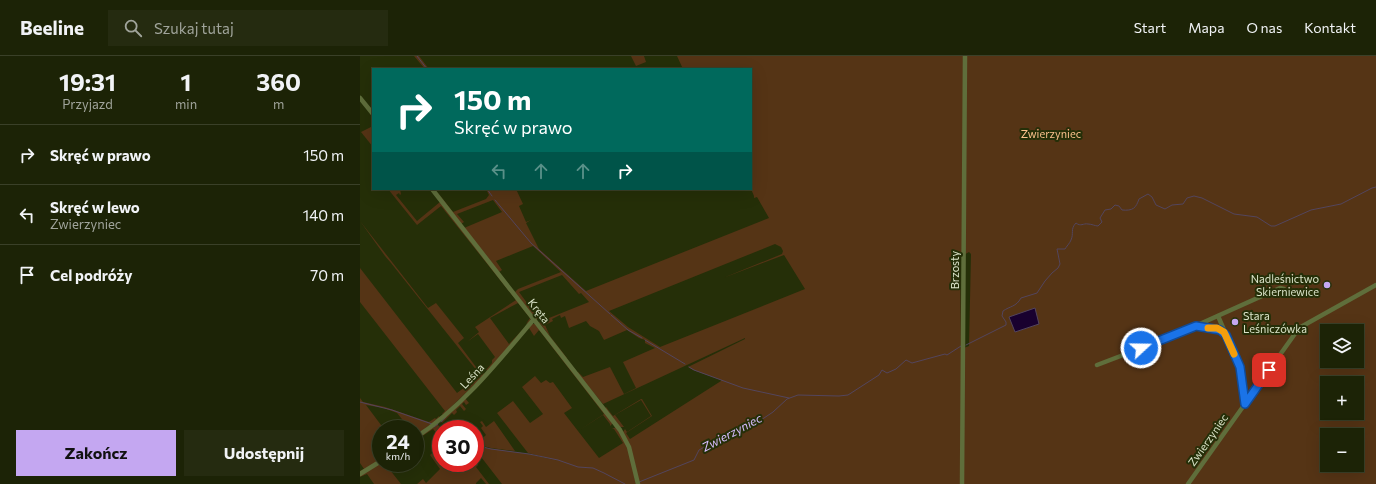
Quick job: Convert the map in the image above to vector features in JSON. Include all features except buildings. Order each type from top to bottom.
[{"type":"street","name":"Brzosty","points":[[962,484],[965,56]]},
{"type":"street","points":[[360,98],[372,113]]},
{"type":"street","name":"Kręta","points":[[433,190],[625,437],[629,447],[637,481]]},
{"type":"street","name":"Zwierzyniec","points":[[1188,484],[1299,328],[1376,286]]},
{"type":"street","points":[[1097,365],[1156,343],[1280,288],[1284,289],[1286,292]]},
{"type":"street","points":[[1218,316],[1240,367],[1245,404]]},
{"type":"street","name":"Leśna","points":[[424,432],[475,387],[534,319]]},
{"type":"street","points":[[1196,326],[1217,328],[1224,332]]},
{"type":"street","points":[[360,474],[372,467]]},
{"type":"green space","points":[[414,56],[419,56],[428,68],[424,68]]},
{"type":"green space","points":[[631,56],[644,56],[646,62],[636,66]]},
{"type":"green space","points":[[677,56],[1376,56],[1376,484],[638,484],[630,446],[623,432],[625,429],[627,432],[651,416],[641,400],[615,415],[624,427],[620,427],[605,408],[606,407],[613,416],[642,399],[652,416],[626,433],[630,439],[721,381],[688,367],[745,338],[603,404],[577,373],[578,372],[583,377],[610,367],[624,394],[636,388],[623,362],[655,348],[645,343],[645,340],[627,330],[604,340],[599,331],[590,326],[586,321],[569,328],[565,316],[561,318],[560,315],[545,325],[550,336],[566,358],[539,322],[589,302],[581,293],[579,294],[562,275],[519,292],[538,318],[536,320],[515,292],[518,289],[561,272],[533,246],[496,261],[502,270],[499,272],[464,228],[502,212],[493,200],[457,214],[464,222],[461,224],[436,190],[453,212],[486,199],[489,195],[486,190],[516,190],[523,204],[519,206],[526,222],[531,220],[526,223],[539,249],[586,291],[769,218],[757,197],[754,198],[751,190],[752,68],[683,68]],"holes":[[[775,244],[781,247],[783,251],[782,254],[723,278],[784,255],[805,289],[660,347],[628,327],[609,311]],[[969,252],[971,254],[969,346],[961,349],[960,257]]]},
{"type":"green space","points":[[372,126],[372,146],[361,132]]},
{"type":"green space","points":[[389,190],[400,190],[401,194],[400,195],[399,193],[396,195],[417,221],[440,202],[531,318],[526,324],[530,318],[518,303],[490,318],[509,344],[524,328],[488,371],[486,370],[495,357],[478,334],[467,342],[479,332],[475,327],[516,300],[441,206],[417,225]]},
{"type":"green space","points":[[360,221],[428,308],[436,303],[464,338],[458,343],[482,375],[484,373],[484,375],[443,415],[442,414],[445,411],[360,302],[360,268],[457,393],[481,376],[385,256]]},
{"type":"green space","points":[[532,324],[535,324],[613,423],[610,426],[603,415],[578,431],[604,414],[539,330],[534,336],[529,328]]},
{"type":"green space","points":[[535,376],[541,383],[546,380],[550,383],[553,382],[572,408],[564,413],[599,458],[623,443],[614,429],[612,429],[616,427],[627,443],[636,484],[502,484],[484,461],[484,447],[529,454],[559,461],[528,453],[497,413],[513,401],[530,423],[543,414],[522,387]]},
{"type":"green space","points":[[360,398],[363,402],[385,407],[423,420],[403,420],[397,413],[384,408],[366,405],[377,420],[372,420],[372,465],[360,473],[360,471],[364,469],[360,463]]},
{"type":"green space","points":[[465,398],[469,403],[466,405],[464,402],[462,404],[466,409],[464,411],[460,406],[454,415],[452,413],[445,420],[442,420]]},
{"type":"green space","points":[[439,416],[440,418],[437,420],[432,420]]},
{"type":"green space","points":[[424,420],[429,422],[432,420],[432,424],[424,430]]},
{"type":"green space","points":[[494,421],[515,451],[484,446],[484,437],[486,435],[484,432],[484,424],[486,427]]},
{"type":"green space","points":[[432,428],[432,430],[424,435]]},
{"type":"green space","points":[[372,468],[372,472],[392,472],[401,484],[374,484],[367,474],[360,477],[360,475]]},
{"type":"green space","points":[[437,472],[480,472],[489,484],[486,484],[481,478],[476,484],[417,484],[423,479],[426,483]]},
{"type":"shaded area","points":[[1035,308],[1039,324],[1015,332],[1009,317]]},
{"type":"waterway","points":[[417,56],[426,68]]},
{"type":"waterway","name":"Zwierzyniec","points":[[966,345],[1006,325],[1006,322],[1002,316],[1003,311],[1015,305],[1021,298],[1037,293],[1045,281],[1058,268],[1060,264],[1057,249],[1065,249],[1069,244],[1072,238],[1073,227],[1076,223],[1079,225],[1091,224],[1098,226],[1102,222],[1100,218],[1105,210],[1111,209],[1115,205],[1119,206],[1122,210],[1129,210],[1137,205],[1139,199],[1148,194],[1152,197],[1156,205],[1165,209],[1172,205],[1183,204],[1187,198],[1194,196],[1202,198],[1234,214],[1257,217],[1271,226],[1275,226],[1311,210],[1341,204],[1376,187]]},
{"type":"waterway","points":[[488,190],[492,196]]},
{"type":"waterway","points":[[495,200],[531,243],[610,314]]},
{"type":"waterway","points":[[611,315],[628,330],[642,338]]},
{"type":"waterway","points":[[645,340],[685,364]]},
{"type":"waterway","name":"Zwierzyniec","points":[[639,482],[694,460],[699,450],[744,425],[755,424],[773,412],[787,399],[798,395],[848,395],[879,375],[882,370],[887,373],[896,369],[906,360],[912,363],[945,354],[947,355],[961,346]]},
{"type":"waterway","points":[[689,367],[743,388],[789,398]]},
{"type":"waterway","points":[[360,402],[392,410],[432,424]]},
{"type":"waterway","points":[[443,420],[446,417]]},
{"type":"waterway","points":[[484,447],[558,460],[578,467],[593,468],[625,484]]},
{"type":"slow traffic","points":[[1208,328],[1217,328],[1224,332],[1234,354]]},
{"type":"place","name":"Nadleśnictwo Skierniewice","points":[[1327,285]]},
{"type":"place","name":"Stara Leśniczówka","points":[[1235,322]]},
{"type":"route","points":[[1141,348],[1196,326],[1217,328],[1224,332],[1236,356],[1240,367],[1245,404],[1269,370]]}]
